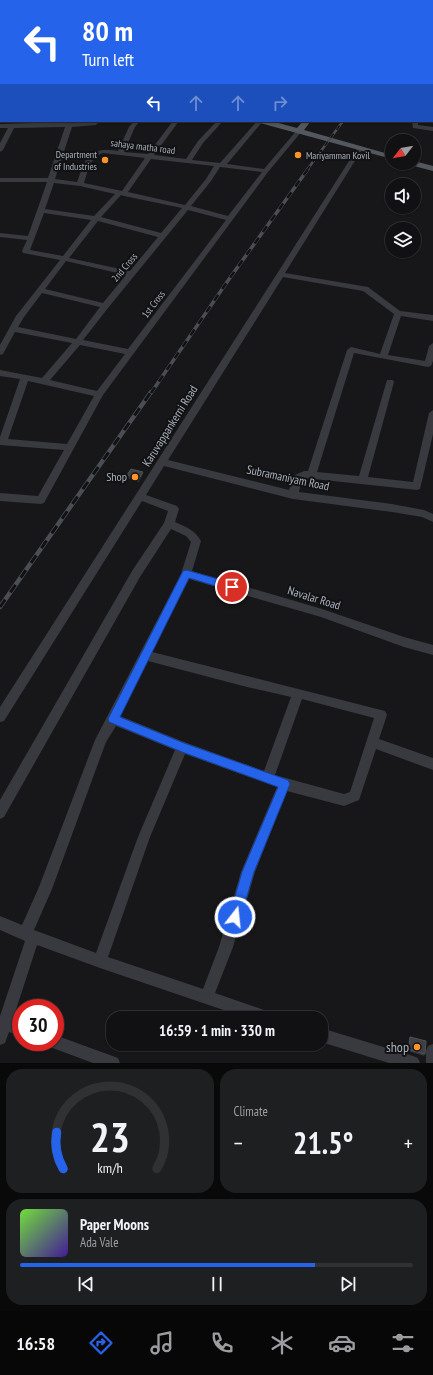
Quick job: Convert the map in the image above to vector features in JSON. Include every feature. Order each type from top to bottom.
[{"type":"main road","points":[[266,122],[385,155]]},
{"type":"main road","points":[[299,131],[307,122]]},
{"type":"main road","points":[[421,165],[433,168]]},
{"type":"street","points":[[61,0],[76,0]]},
{"type":"street","points":[[0,126],[69,125],[96,122]]},
{"type":"street","points":[[120,153],[132,127],[136,122]]},
{"type":"street","points":[[0,351],[20,316],[39,290],[96,218],[122,194],[175,122]]},
{"type":"street","points":[[188,161],[200,142],[219,122]]},
{"type":"street","name":"2nd Cross","points":[[44,381],[77,343],[105,306],[220,165],[261,122]]},
{"type":"street","points":[[415,122],[414,127],[433,129]]},
{"type":"street","points":[[69,125],[41,211],[26,251],[132,274]]},
{"type":"street","points":[[0,150],[12,126]]},
{"type":"street","name":"1st Cross","points":[[0,497],[41,500],[98,394],[266,171],[299,131]]},
{"type":"street","name":"Karuvappankerni Road","points":[[0,716],[360,148]]},
{"type":"street","name":"sahaya matha road","points":[[80,184],[88,162],[94,154],[103,152],[266,171]]},
{"type":"street","points":[[0,180],[50,180],[80,184],[186,207],[230,219]]},
{"type":"street","points":[[41,211],[96,218],[163,236]]},
{"type":"street","points":[[0,235],[31,238]]},
{"type":"street","points":[[280,274],[365,289],[398,313],[433,318]]},
{"type":"street","points":[[39,290],[105,306]]},
{"type":"street","points":[[383,357],[398,313]]},
{"type":"street","points":[[13,329],[77,343],[129,352]]},
{"type":"street","points":[[312,474],[351,350],[428,364],[433,346]]},
{"type":"street","points":[[0,373],[44,381],[98,394]]},
{"type":"street","points":[[25,377],[2,442],[69,447]]},
{"type":"street","points":[[363,479],[390,382]]},
{"type":"street","points":[[293,494],[298,477],[304,474],[363,479],[417,486],[433,412]]},
{"type":"street","name":"Subramaniyam Road","points":[[162,462],[293,494],[392,508],[424,514],[433,518]]},
{"type":"street","points":[[0,813],[136,574],[169,524],[174,509],[139,496]]},
{"type":"street","points":[[0,1038],[29,936],[101,740],[186,574],[196,541],[190,533],[169,524]]},
{"type":"street","name":"Navalar Road","points":[[186,574],[322,613],[433,650]]},
{"type":"street","points":[[113,719],[182,747],[284,784],[344,800],[355,796],[381,715],[144,655]]},
{"type":"street","points":[[268,778],[298,693]]},
{"type":"street","points":[[372,742],[433,764]]},
{"type":"street","points":[[100,961],[144,837],[182,747]]},
{"type":"street","points":[[207,996],[226,947],[248,872],[284,784]]},
{"type":"street","points":[[0,923],[29,936],[249,1011]]},
{"type":"street","points":[[4,1023],[12,1026]]},
{"type":"street","points":[[328,1037],[413,1063]]},
{"type":"street","points":[[64,1045],[113,1063]]},
{"type":"street","points":[[432,1063],[433,1051]]},
{"type":"building","points":[[131,469],[143,472],[139,479],[127,475]]},
{"type":"building","name":"shop","points":[[410,1037],[426,1041],[425,1054],[409,1050]]},
{"type":"railway","points":[[307,170],[342,122]]},
{"type":"railway","points":[[151,393],[227,282],[308,169]]},
{"type":"railway","points":[[0,607],[151,392]]},
{"type":"place","name":"Mariyamman Kovil","points":[[298,155]]},
{"type":"place","name":"Department of Industries","points":[[105,160]]},
{"type":"place","name":"Shop","points":[[135,477]]},
{"type":"place","name":"shop","points":[[417,1047]]},
{"type":"route","points":[[232,587],[186,574],[113,719],[182,747],[284,784],[248,872],[235,917]]}]
